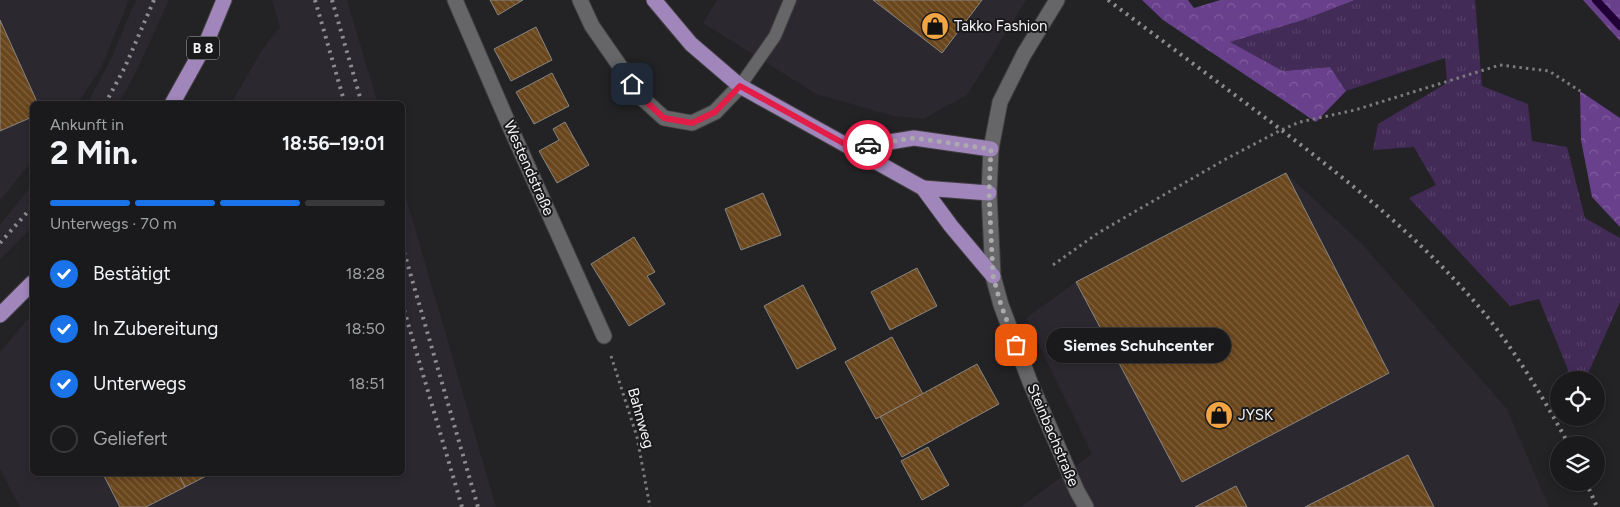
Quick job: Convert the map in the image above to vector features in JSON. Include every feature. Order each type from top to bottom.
[{"type":"main road","name":"B 8","points":[[174,101],[207,41],[224,0]]},
{"type":"main road","points":[[654,0],[691,44],[740,86],[923,188],[993,276]]},
{"type":"main road","points":[[852,148],[914,138],[991,149]]},
{"type":"main road","points":[[923,188],[989,193]]},
{"type":"main road","points":[[0,315],[30,285]]},
{"type":"street","name":"Westendstraße","points":[[455,0],[604,336]]},
{"type":"street","points":[[580,0],[592,26],[642,98],[664,118],[692,123],[715,112],[740,86]]},
{"type":"street","name":"Steinbachstraße","points":[[1056,1],[1024,54],[1000,102],[991,149],[989,193],[993,276],[1002,308],[1030,382],[1077,491],[1086,507]]},
{"type":"lane","points":[[740,86],[775,36],[790,0]]},
{"type":"path","points":[[1053,264],[1098,233],[1281,130],[1300,122],[1354,110],[1500,65],[1549,71],[1580,92]]},
{"type":"path","name":"Bahnweg","points":[[604,336],[637,437],[650,507]]},
{"type":"shaded area","points":[[0,0],[129,0],[101,68],[79,101],[30,101],[30,163],[0,200]]},
{"type":"shaded area","points":[[136,0],[169,0],[136,72],[120,101],[89,101],[111,59]]},
{"type":"shaded area","points":[[272,0],[347,0],[377,101],[233,101],[262,50],[280,27]]},
{"type":"shaded area","points":[[717,0],[1026,0],[967,95],[923,119],[894,116],[816,94],[703,23]]},
{"type":"shaded area","points":[[1286,173],[1363,245],[1507,409],[1549,507],[1021,507],[1092,454],[1026,318],[1076,282]]},
{"type":"shaded area","points":[[30,188],[30,229],[0,260],[0,225]]},
{"type":"shaded area","points":[[405,194],[496,507],[20,507],[0,469],[0,352],[30,316],[30,476],[405,476]]},
{"type":"green space","points":[[1142,0],[1188,0],[1194,8],[1220,0],[1355,0],[1303,20],[1230,42],[1283,71],[1330,67],[1346,91],[1316,122],[1163,20]]},
{"type":"green space","points":[[1355,0],[1475,0],[1482,86],[1528,104],[1532,141],[1567,147],[1585,218],[1620,238],[1620,302],[1589,371],[1568,371],[1539,299],[1510,306],[1409,198],[1436,185],[1414,147],[1373,150],[1378,124],[1447,83],[1445,58],[1346,91],[1330,67],[1283,71],[1229,42],[1303,20]]},
{"type":"green space","points":[[1583,0],[1620,0],[1620,41]]},
{"type":"green space","points":[[1580,91],[1620,118],[1620,227],[1592,197],[1581,140]]},
{"type":"building","points":[[490,0],[523,0],[498,15]]},
{"type":"building","name":"Takko Fashion","points":[[873,0],[982,0],[942,53]]},
{"type":"building","points":[[0,20],[37,101],[30,101],[30,118],[0,131]]},
{"type":"building","points":[[536,27],[552,60],[511,81],[494,49]]},
{"type":"building","points":[[552,73],[569,106],[534,124],[516,92]]},
{"type":"building","points":[[565,122],[589,165],[557,183],[539,151],[559,140],[553,129]]},
{"type":"building","points":[[1286,173],[1389,373],[1182,482],[1076,282]]},
{"type":"building","points":[[763,193],[781,235],[741,250],[725,209]]},
{"type":"building","points":[[634,237],[655,272],[647,276],[665,304],[629,326],[591,264]]},
{"type":"building","points":[[917,268],[937,306],[890,330],[871,292]]},
{"type":"building","points":[[803,285],[836,349],[797,369],[764,306]]},
{"type":"building","points":[[892,337],[923,394],[876,419],[845,362]]},
{"type":"building","points":[[977,364],[999,404],[902,457],[880,417]]},
{"type":"building","points":[[928,447],[949,485],[922,500],[901,461]]},
{"type":"building","points":[[1408,455],[1434,507],[1305,507]]},
{"type":"building","points":[[104,476],[180,476],[185,487],[146,507],[120,507]]},
{"type":"building","points":[[180,476],[206,476],[185,487]]},
{"type":"building","points":[[1236,486],[1247,507],[1195,507]]},
{"type":"waterway","points":[[1596,0],[1620,26]]},
{"type":"railway","points":[[107,101],[125,67],[154,0]]},
{"type":"railway","points":[[315,0],[344,101]]},
{"type":"railway","points":[[332,0],[361,101]]},
{"type":"railway","points":[[1108,0],[1322,161],[1407,233],[1460,286],[1509,345],[1564,436]]},
{"type":"railway","points":[[0,243],[30,209]]},
{"type":"railway","points":[[405,255],[478,507]]},
{"type":"railway","points":[[405,313],[462,507]]},
{"type":"railway","points":[[1590,491],[1597,507]]},
{"type":"way so far","points":[[868,145],[914,138],[991,149],[989,193],[993,276],[1001,305],[1016,345]]},
{"type":"place","name":"Takko Fashion","points":[[935,26]]},
{"type":"place","name":"Siemes Schuhcenter","points":[[1016,345]]},
{"type":"place","name":"JYSK","points":[[1219,415]]},
{"type":"route","points":[[632,84],[642,98],[664,118],[692,123],[715,112],[740,86],[852,148],[868,145]]}]
